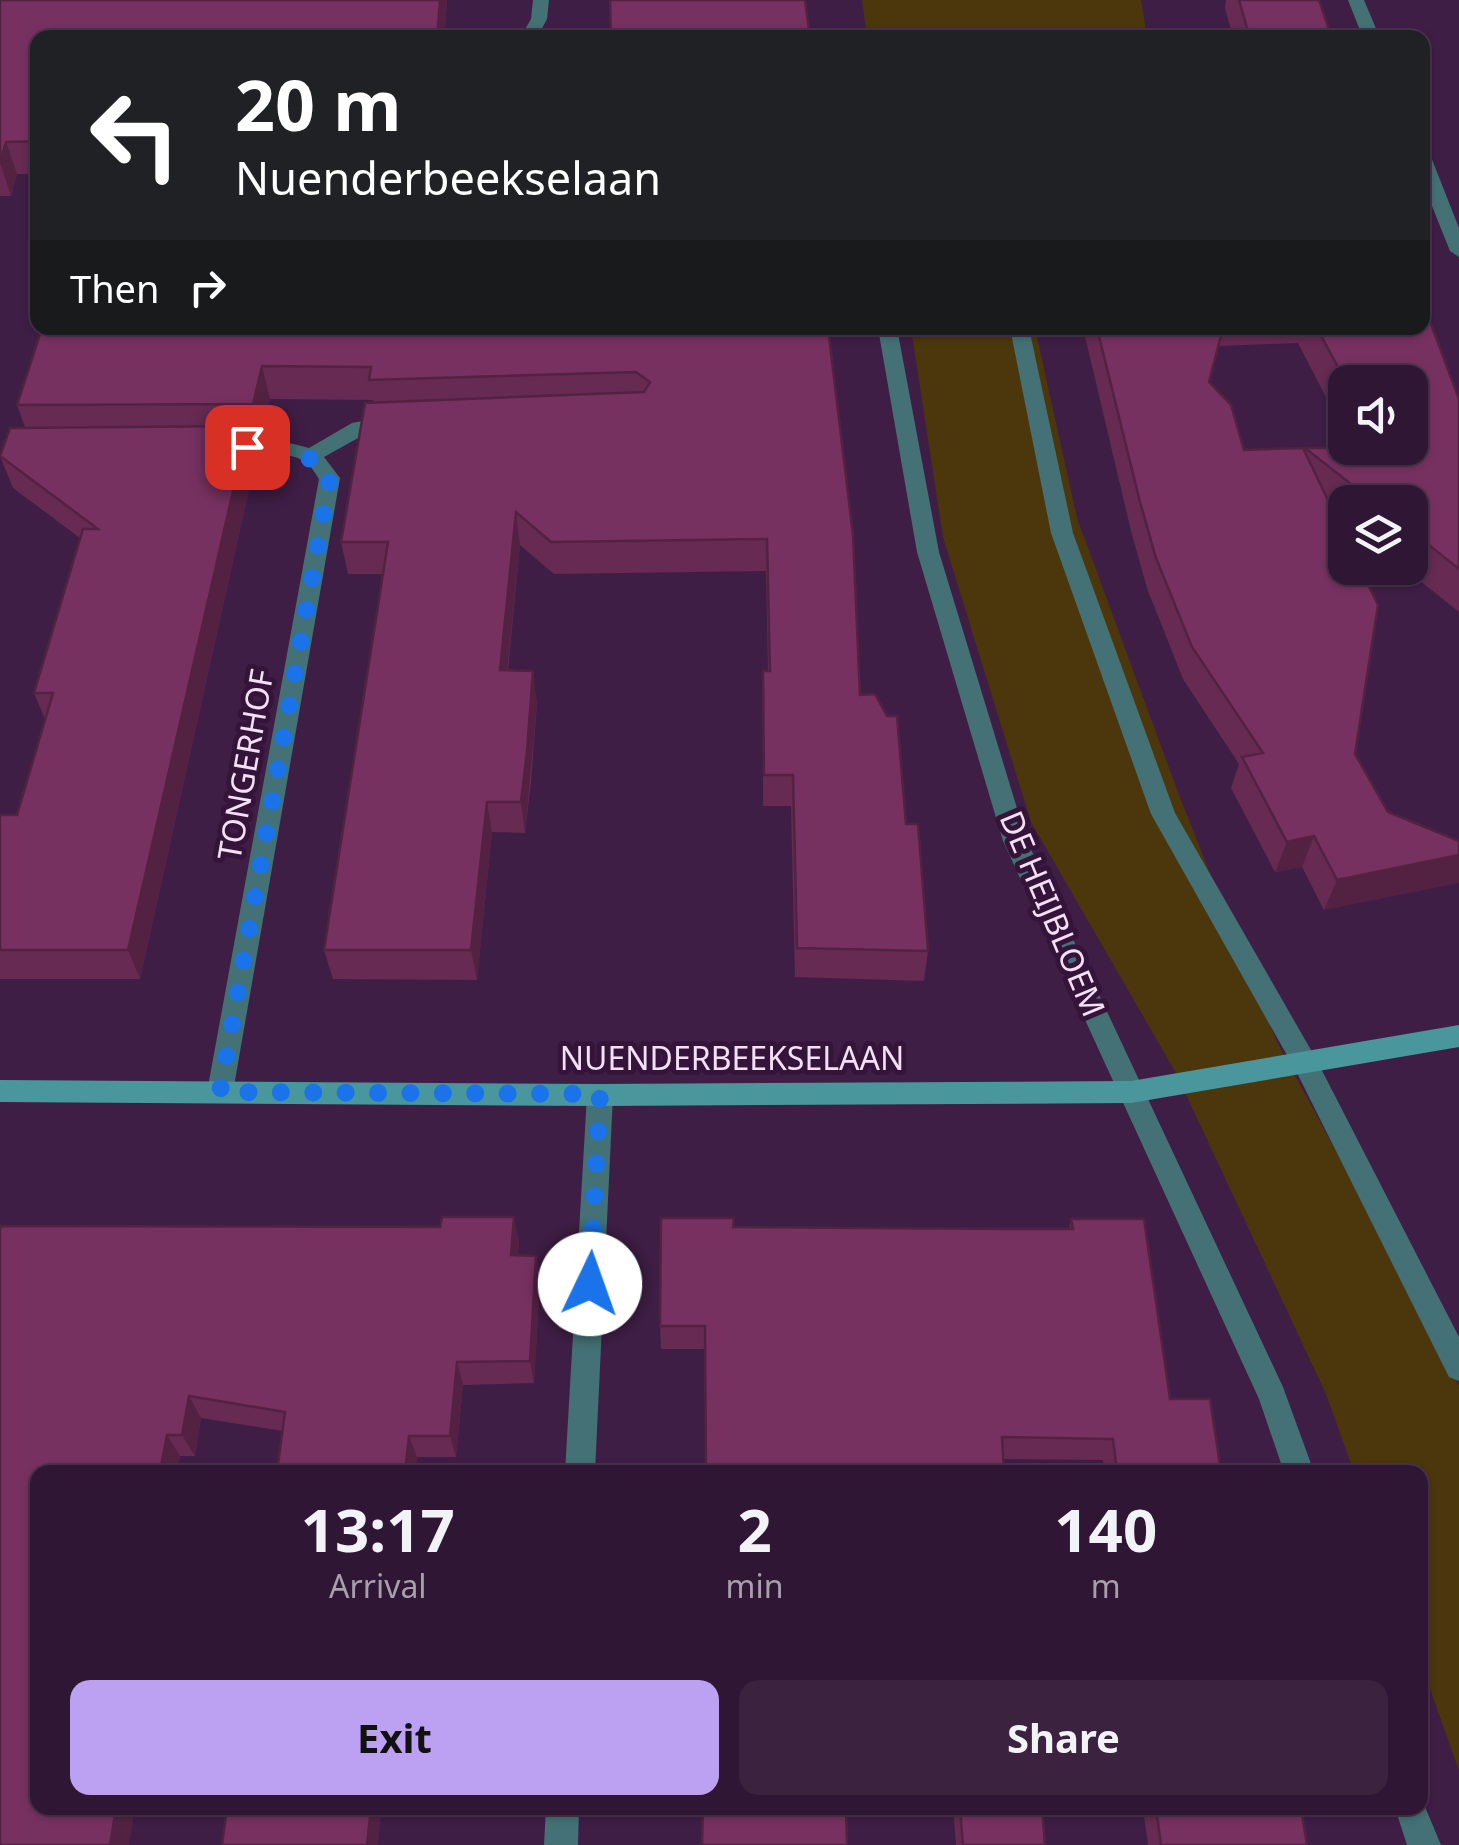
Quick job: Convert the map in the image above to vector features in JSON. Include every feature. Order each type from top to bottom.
[{"type":"street","points":[[533,30],[539,19],[541,0]]},
{"type":"street","points":[[1356,0],[1369,30]]},
{"type":"street","points":[[1430,177],[1459,251]]},
{"type":"street","name":"DE HEIJBLOEM","points":[[888,335],[928,552],[1015,841],[1273,1397],[1297,1465]]},
{"type":"street","points":[[1020,335],[1062,533],[1164,814],[1306,1064],[1459,1367]]},
{"type":"street","points":[[207,448],[282,447],[312,456],[342,434],[376,422],[413,422]]},
{"type":"street","name":"TONGERHOF","points":[[220,1092],[330,478],[312,456]]},
{"type":"street","name":"NUENDERBEEKSELAAN","points":[[0,1091],[1131,1092],[1459,1036]]},
{"type":"street","points":[[580,1465],[600,1094]]},
{"type":"street","points":[[561,1845],[563,1815]]},
{"type":"street","points":[[1414,1815],[1424,1845]]},
{"type":"shaded area","points":[[862,0],[1141,0],[1146,30],[866,30]]},
{"type":"shaded area","points":[[912,335],[1037,335],[1077,518],[1179,795],[1277,1042],[1459,1386],[1459,1771],[1428,1683],[1428,1465],[1351,1465],[1326,1394],[1176,1073],[1031,822],[943,537]]},
{"type":"building","points":[[0,0],[440,0],[438,30],[30,30],[30,141],[6,142],[0,163]]},
{"type":"building","points":[[610,0],[805,0],[809,30],[611,30]]},
{"type":"building","points":[[1239,0],[1319,0],[1329,30],[1248,30]]},
{"type":"building","points":[[1430,321],[1459,399],[1459,569],[1428,544],[1428,485],[1352,485],[1305,448],[1328,448],[1328,465],[1428,465],[1428,365],[1337,365],[1321,335],[1430,335]]},
{"type":"building","points":[[40,335],[829,335],[853,535],[860,695],[875,694],[887,716],[897,716],[906,824],[918,824],[928,951],[797,948],[793,775],[764,775],[763,671],[770,671],[767,539],[551,542],[516,512],[500,670],[533,671],[527,751],[521,802],[487,802],[471,950],[324,950],[388,542],[341,542],[365,403],[644,392],[650,382],[636,372],[369,380],[371,367],[262,366],[253,404],[17,405]]},
{"type":"building","points":[[1099,335],[1221,335],[1209,382],[1231,405],[1244,450],[1303,448],[1328,500],[1328,585],[1368,585],[1378,605],[1355,754],[1388,812],[1459,841],[1459,855],[1337,880],[1314,836],[1287,842],[1242,757],[1263,753],[1192,647],[1156,558]]},
{"type":"building","points":[[248,426],[128,950],[0,950],[0,815],[17,815],[53,693],[34,693],[83,529],[98,529],[0,456],[10,428]]},
{"type":"building","points":[[442,1217],[514,1217],[511,1255],[536,1256],[530,1361],[457,1362],[450,1436],[409,1436],[406,1465],[278,1465],[285,1412],[189,1396],[182,1435],[167,1435],[161,1465],[30,1465],[30,1815],[115,1815],[110,1845],[0,1845],[0,1226],[440,1227]]},
{"type":"building","points":[[661,1218],[734,1218],[733,1227],[1006,1229],[1073,1229],[1071,1219],[1144,1219],[1170,1399],[1210,1399],[1220,1465],[1116,1465],[1113,1439],[1002,1437],[1004,1465],[706,1465],[705,1326],[660,1326]]},
{"type":"building","points":[[226,1815],[370,1815],[367,1845],[222,1845]]},
{"type":"building","points":[[703,1815],[846,1815],[847,1845],[702,1845]]},
{"type":"building","points":[[961,1815],[1043,1815],[1045,1845],[963,1845]]},
{"type":"building","points":[[1157,1815],[1302,1815],[1307,1845],[1161,1845]]},
{"type":"route","points":[[247,447],[282,447],[312,456],[330,478],[220,1092],[600,1094],[590,1284]]}]
